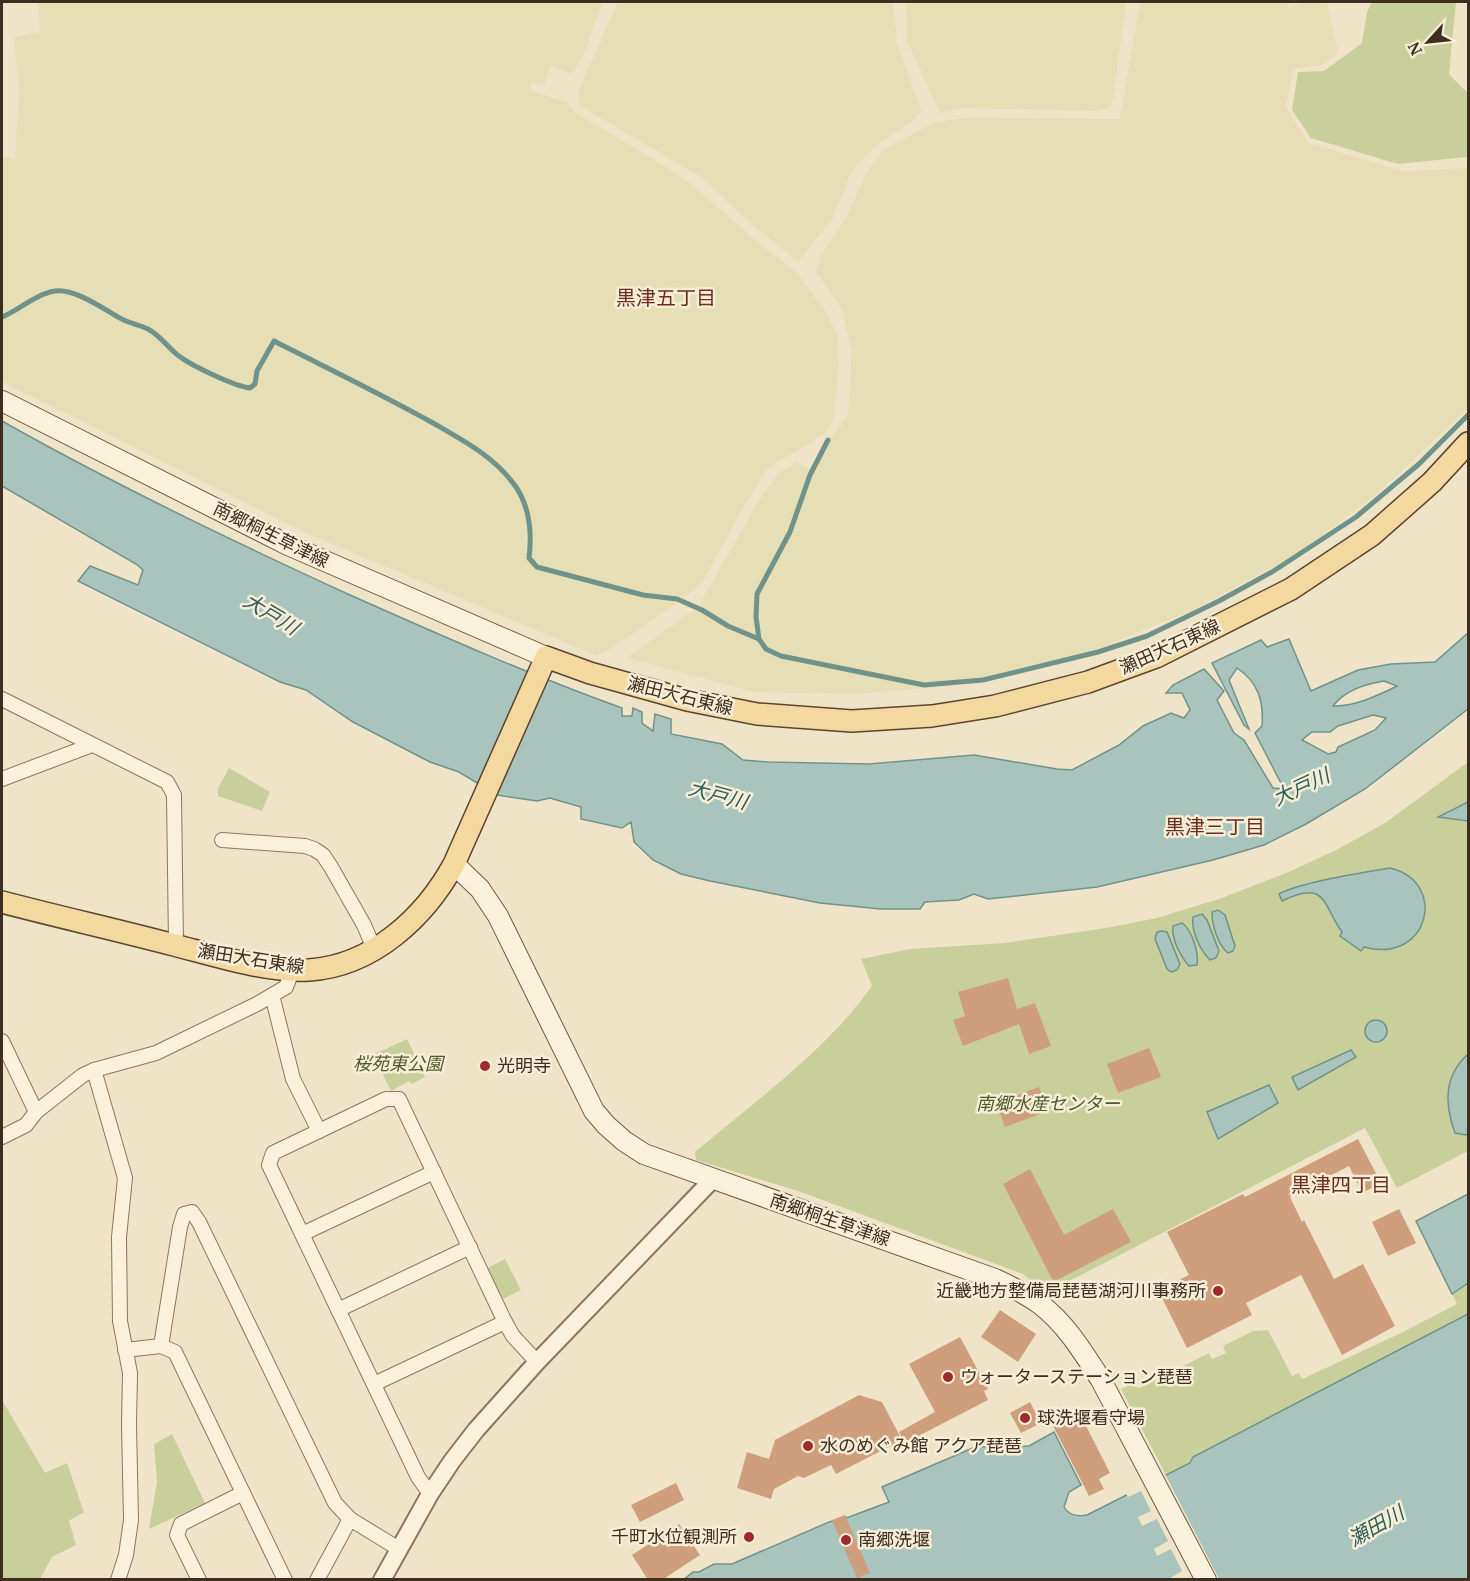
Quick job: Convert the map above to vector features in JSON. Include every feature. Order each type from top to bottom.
[{"type":"main road","name":"南郷桐生草津線","points":[[2,401],[288,545],[543,664]]},
{"type":"main road","name":"瀬田大石東線","points":[[2,902],[213,956],[309,970],[348,962],[374,949],[413,920],[432,900],[458,857],[543,664],[590,673],[687,700],[757,714],[852,721],[932,716],[995,706],[1088,682],[1156,657],[1291,590],[1372,535],[1432,482],[1468,443]]},
{"type":"main road","name":"南郷桐生草津線","points":[[458,857],[498,916],[586,1097],[606,1125],[644,1154],[995,1279],[1039,1304],[1058,1320],[1081,1348],[1101,1380],[1206,1580]]},
{"type":"street","points":[[2,699],[167,783],[174,795],[176,945]]},
{"type":"street","points":[[2,778],[92,745]]},
{"type":"street","points":[[222,840],[305,846],[314,849],[332,867],[364,925],[374,949]]},
{"type":"street","points":[[2,1137],[26,1125],[36,1112],[83,1075],[156,1053],[272,995],[286,987],[293,969]]},
{"type":"street","points":[[272,995],[294,1080],[319,1131]]},
{"type":"street","points":[[2,1041],[36,1112]]},
{"type":"street","points":[[94,1070],[126,1178],[119,1237],[120,1322],[130,1373],[131,1520],[126,1555],[118,1580]]},
{"type":"street","points":[[430,1494],[418,1477],[269,1165],[273,1153],[386,1099],[399,1099],[505,1322],[513,1336],[537,1362]]},
{"type":"street","points":[[302,1234],[434,1172]]},
{"type":"street","points":[[382,1580],[430,1494],[476,1430],[537,1362],[713,1179]]},
{"type":"street","points":[[161,1346],[180,1227],[184,1214],[192,1212],[199,1222],[335,1503],[350,1520],[399,1549]]},
{"type":"street","points":[[338,1310],[470,1247]]},
{"type":"street","points":[[374,1384],[505,1322]]},
{"type":"street","points":[[125,1350],[161,1346],[175,1352],[285,1580]]},
{"type":"street","points":[[199,1580],[177,1535],[181,1524],[243,1493]]},
{"type":"street","points":[[317,1580],[350,1520]]},
{"type":"shaded area","points":[[38,2],[603,2],[583,56],[572,74],[550,66],[545,84],[532,82],[530,90],[567,102],[574,112],[691,184],[755,240],[796,272],[824,309],[838,338],[839,368],[833,420],[825,434],[768,468],[748,499],[702,583],[680,601],[604,653],[595,655],[311,535],[2,382],[2,157],[15,159],[19,91],[14,37],[40,32]]},
{"type":"shaded area","points":[[618,2],[893,2],[897,44],[921,111],[914,120],[874,147],[853,168],[832,219],[798,261],[750,223],[703,178],[580,106],[578,92]]},
{"type":"shaded area","points":[[906,2],[1126,2],[1112,104],[1106,109],[1097,111],[959,108],[940,113],[907,41]]},
{"type":"shaded area","points":[[1140,2],[1288,2],[1289,7],[1306,2],[1327,2],[1338,53],[1322,65],[1293,69],[1286,107],[1309,143],[1403,171],[1468,168],[1468,408],[1376,495],[1295,555],[1189,612],[1089,652],[965,684],[857,694],[754,692],[627,658],[698,607],[761,497],[780,472],[797,462],[809,469],[848,415],[852,352],[842,309],[816,271],[821,256],[847,217],[866,173],[884,150],[933,123],[964,118],[1120,119]]},
{"type":"green space","points":[[1372,2],[1456,2],[1449,74],[1468,93],[1468,157],[1398,164],[1311,138],[1292,110],[1298,72],[1324,71],[1362,43],[1367,12]]},
{"type":"green space","name":"南郷水産センター","points":[[1468,762],[1468,1151],[1397,1188],[1365,1128],[1056,1288],[1035,1284],[1023,1274],[798,1191],[696,1160],[695,1152],[789,1074],[854,1009],[872,986],[861,959],[910,949],[1005,943],[1106,928],[1157,918],[1222,898],[1291,871],[1340,848],[1385,823]]},
{"type":"green space","points":[[229,768],[270,792],[262,811],[218,796],[218,788]]},
{"type":"green space","name":"桜苑東公園","points":[[407,1039],[425,1077],[412,1084],[409,1081],[391,1091],[373,1055]]},
{"type":"green space","points":[[505,1259],[521,1290],[503,1299],[486,1269]]},
{"type":"green space","points":[[1468,1283],[1468,1314],[1193,1457],[1190,1463],[1166,1475],[1121,1389],[1130,1385],[1140,1388],[1209,1353],[1212,1359],[1226,1353],[1223,1346],[1253,1331],[1268,1330],[1292,1376],[1299,1373],[1302,1379],[1457,1304],[1452,1294]]},
{"type":"green space","points":[[2,1400],[45,1473],[67,1463],[84,1512],[69,1521],[76,1545],[52,1557],[40,1579],[2,1579]]},
{"type":"green space","points":[[172,1434],[205,1503],[149,1529],[157,1482],[154,1444]]},
{"type":"water","name":"大戸川","points":[[2,421],[174,512],[350,595],[451,640],[622,708],[622,716],[632,716],[633,708],[642,712],[642,723],[653,731],[655,714],[671,719],[671,734],[722,744],[743,760],[869,764],[974,755],[1072,770],[1119,745],[1143,726],[1171,713],[1184,718],[1190,710],[1182,693],[1166,693],[1173,685],[1204,669],[1224,691],[1217,700],[1234,733],[1244,740],[1273,788],[1284,789],[1255,733],[1262,726],[1262,708],[1255,686],[1237,668],[1229,680],[1249,729],[1244,725],[1212,663],[1261,640],[1267,647],[1289,639],[1311,691],[1358,670],[1391,664],[1435,662],[1468,633],[1468,709],[1365,789],[1306,824],[1264,845],[1213,860],[1097,887],[988,899],[974,894],[959,900],[925,902],[920,909],[881,909],[820,903],[681,874],[653,860],[634,842],[631,822],[622,828],[581,819],[581,807],[550,798],[537,801],[497,795],[459,772],[430,762],[353,722],[306,690],[280,682],[78,581],[90,566],[138,585],[143,570],[2,486]],"holes":[[[1384,681],[1397,686],[1374,697],[1333,706],[1343,696],[1356,689]],[[1373,715],[1386,718],[1375,730],[1338,747],[1336,752],[1328,754],[1302,740],[1312,732],[1330,732],[1338,726]]]},
{"type":"water","points":[[1468,802],[1468,821],[1438,817]]},
{"type":"water","points":[[1390,868],[1408,876],[1420,889],[1425,904],[1423,919],[1416,934],[1404,944],[1386,949],[1364,947],[1361,951],[1340,936],[1342,932],[1322,898],[1316,894],[1297,895],[1282,901],[1279,894],[1301,885]]},
{"type":"water","points":[[1218,910],[1225,915],[1235,946],[1233,951],[1228,953],[1221,945],[1214,929],[1212,912]]},
{"type":"water","points":[[1202,914],[1207,920],[1219,951],[1216,958],[1210,960],[1200,946],[1193,928],[1193,917]]},
{"type":"water","points":[[1182,923],[1194,942],[1197,965],[1189,966],[1175,942],[1173,926]]},
{"type":"water","points":[[1157,932],[1167,932],[1180,964],[1177,970],[1171,972],[1167,969],[1155,939]]},
{"type":"water","points":[[1372,1020],[1380,1020],[1387,1027],[1387,1035],[1380,1042],[1372,1042],[1365,1035],[1365,1027]]},
{"type":"water","points":[[1351,1050],[1356,1057],[1298,1090],[1292,1077]]},
{"type":"water","points":[[1468,1054],[1468,1134],[1466,1135],[1455,1133],[1449,1111],[1448,1091],[1454,1071]]},
{"type":"water","points":[[1269,1085],[1278,1103],[1218,1139],[1207,1112]]},
{"type":"water","points":[[1468,1194],[1468,1283],[1452,1294],[1416,1221]]},
{"type":"water","name":"瀬田川","points":[[1468,1314],[1468,1579],[683,1580],[693,1572],[699,1572],[714,1564],[732,1564],[829,1522],[889,1502],[882,1487],[975,1447],[1029,1446],[1054,1432],[1081,1485],[1069,1492],[1064,1507],[1074,1515],[1087,1515],[1190,1463],[1193,1457]]},
{"type":"pier","points":[[1164,1472],[1219,1579],[1171,1579],[1182,1571],[1171,1549],[1157,1556],[1154,1549],[1168,1541],[1157,1519],[1142,1526],[1138,1517],[1151,1511],[1141,1491],[1128,1497],[1125,1492]]},
{"type":"building","points":[[1008,978],[1017,1009],[1035,1003],[1051,1046],[1029,1054],[1019,1024],[963,1046],[953,1020],[965,1016],[958,992]]},
{"type":"building","points":[[1149,1048],[1161,1077],[1118,1093],[1107,1064]]},
{"type":"building","points":[[1039,1087],[1048,1111],[1005,1127],[996,1103]]},
{"type":"building","points":[[1358,1139],[1381,1183],[1362,1193],[1349,1166],[1290,1197],[1334,1279],[1363,1264],[1395,1326],[1342,1355],[1301,1275],[1246,1303],[1252,1315],[1187,1348],[1158,1290],[1189,1275],[1167,1232],[1243,1194],[1245,1197]]},
{"type":"building","points":[[1030,1169],[1064,1235],[1113,1209],[1131,1242],[1057,1280],[1052,1279],[1003,1184]]},
{"type":"building","points":[[1399,1209],[1416,1243],[1388,1256],[1372,1222]]},
{"type":"building","points":[[1000,1310],[1036,1334],[1018,1362],[981,1337]]},
{"type":"building","name":"ウォーターステーション琵琶","points":[[960,1337],[988,1389],[984,1391],[988,1400],[905,1443],[899,1432],[935,1412],[909,1364]]},
{"type":"building","name":"水のめぐみ館 アクア琵琶","points":[[859,1395],[882,1402],[902,1440],[836,1474],[831,1465],[804,1478],[798,1476],[774,1489],[771,1499],[737,1488],[747,1452],[769,1459],[775,1440]]},
{"type":"building","name":"球洗堰看守場","points":[[1030,1402],[1041,1423],[1021,1433],[1010,1413]]},
{"type":"building","points":[[1066,1415],[1070,1422],[1081,1416],[1110,1473],[1099,1479],[1104,1489],[1089,1496],[1051,1422]]},
{"type":"building","points":[[676,1483],[684,1500],[640,1522],[631,1505]]},
{"type":"building","name":"南郷洗堰","points":[[845,1515],[870,1573],[857,1578],[832,1520]]},
{"type":"building","points":[[679,1524],[700,1555],[662,1580],[648,1580],[632,1555]]},
{"type":"waterway","points":[[2,317],[48,293],[55,291],[71,293],[121,319],[148,329],[193,365],[224,380],[250,388],[255,384],[257,371],[274,341],[413,412],[489,458],[508,476],[521,495],[529,521],[529,558],[537,567],[643,595],[677,599],[702,610],[728,626],[759,639],[766,649],[781,656],[924,685],[983,680],[1098,652],[1147,636],[1219,601],[1272,572],[1356,517],[1419,464],[1468,415]]},
{"type":"waterway","points":[[759,639],[756,617],[757,594],[790,532],[810,475],[828,440]]},
{"type":"place","name":"光明寺","points":[[485,1066]]},
{"type":"place","name":"近畿地方整備局琵琶湖河川事務所","points":[[1218,1291]]},
{"type":"place","name":"ウォーターステーション琵琶","points":[[948,1377]]},
{"type":"place","name":"球洗堰看守場","points":[[1025,1418]]},
{"type":"place","name":"水のめぐみ館 アクア琵琶","points":[[808,1446]]},
{"type":"place","name":"千町水位観測所","points":[[749,1537]]},
{"type":"place","name":"南郷洗堰","points":[[846,1540]]},
{"type":"district","name":"黒津五丁目","points":[[666,298]]},
{"type":"district","name":"黒津三丁目","points":[[1215,827]]},
{"type":"district","name":"黒津四丁目","points":[[1341,1185]]}]
